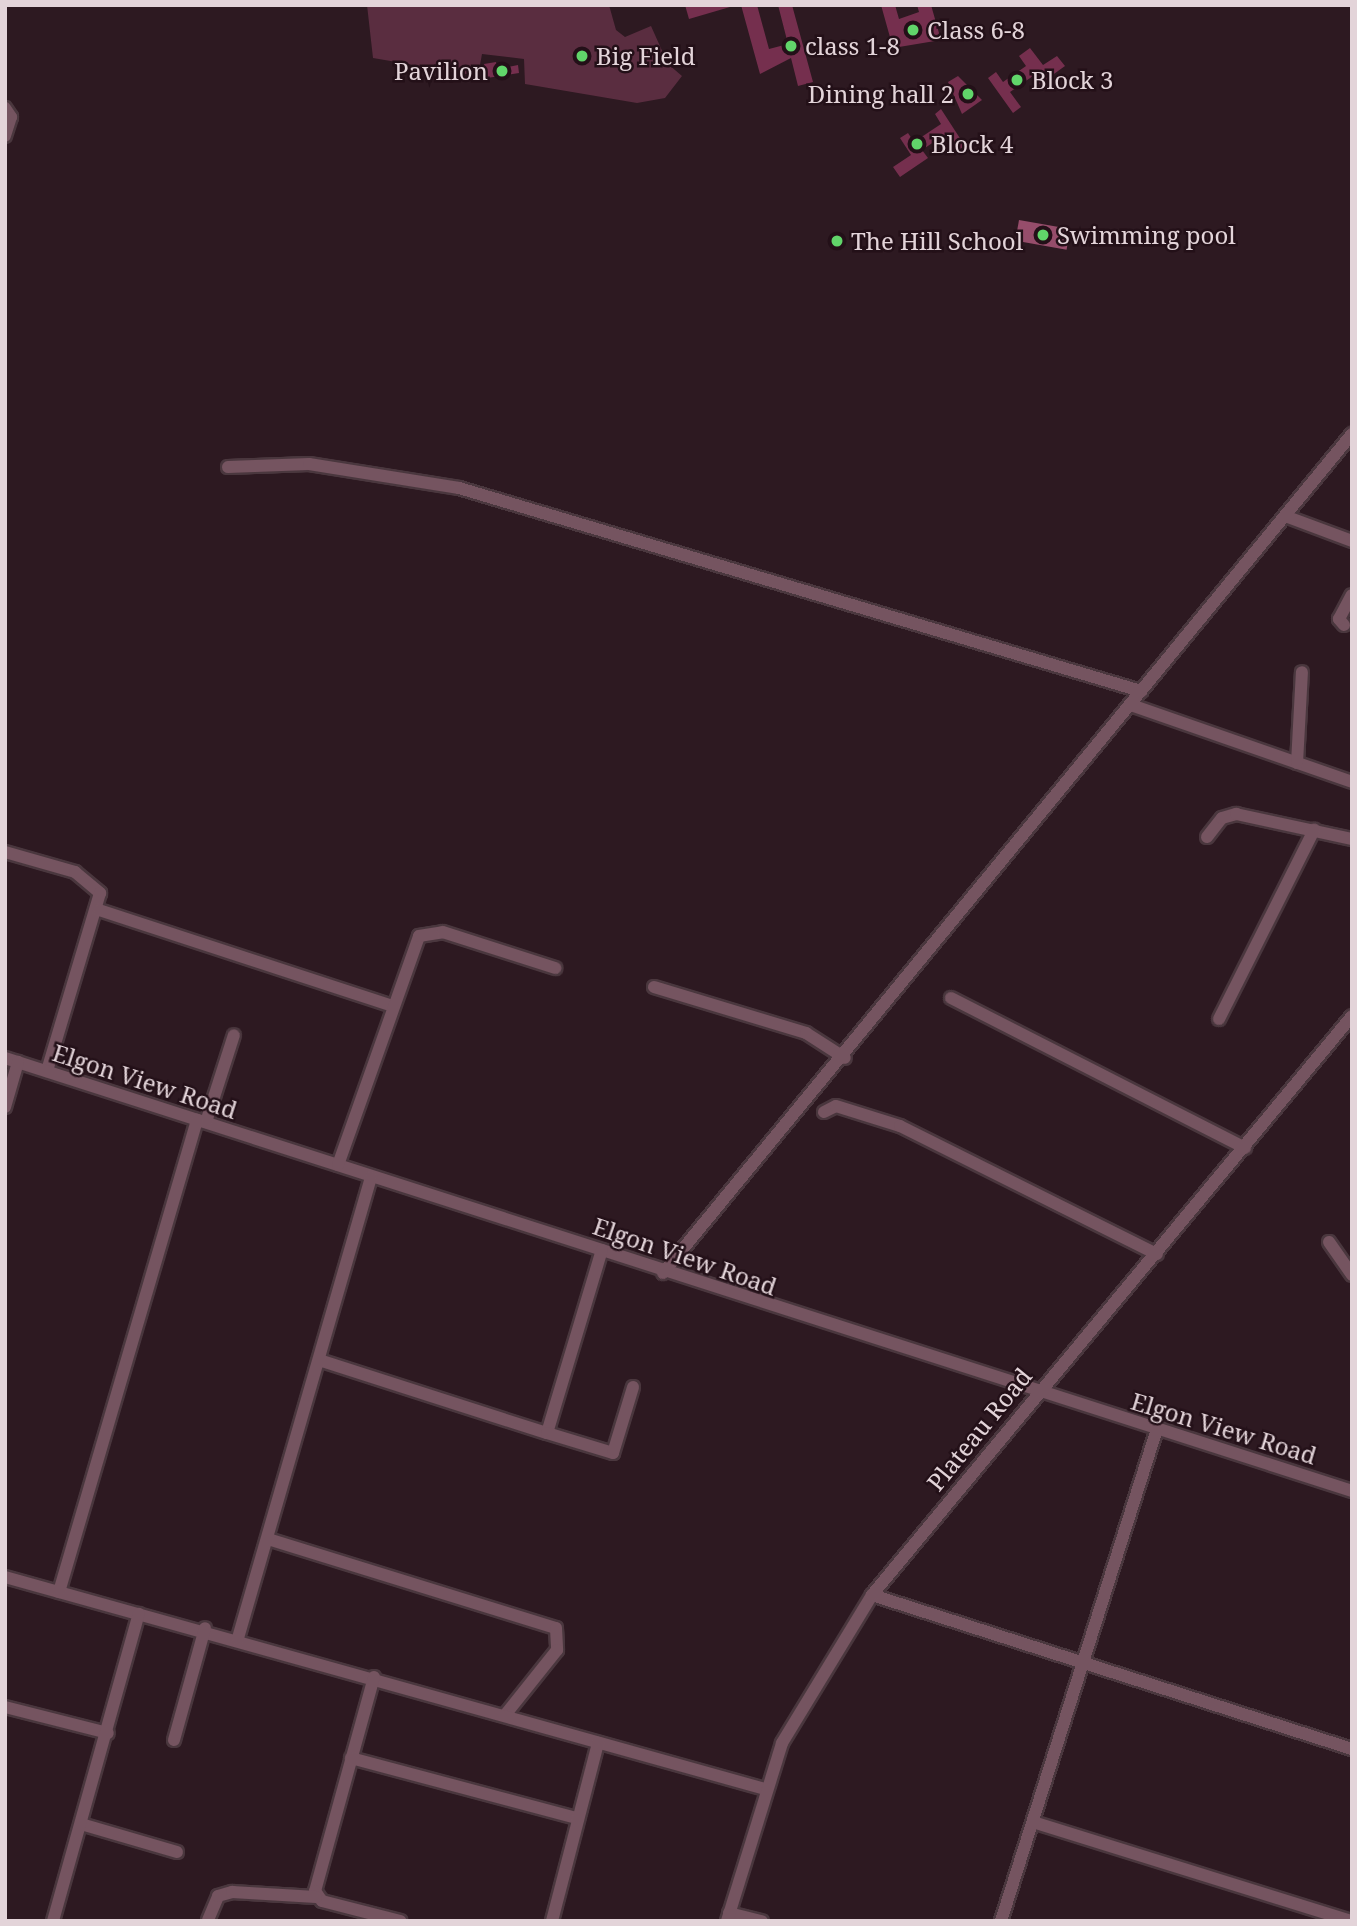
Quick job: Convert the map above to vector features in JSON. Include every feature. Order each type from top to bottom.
[{"type":"street","points":[[5,108],[11,117],[5,136]]},
{"type":"street","points":[[663,1273],[845,1058],[1352,435]]},
{"type":"street","points":[[228,467],[323,465],[459,488],[1141,691]]},
{"type":"street","points":[[1285,516],[1352,541]]},
{"type":"street","points":[[1344,625],[1339,619],[1352,595]]},
{"type":"street","points":[[1297,763],[1302,672]]},
{"type":"street","points":[[1131,705],[1352,782]]},
{"type":"street","points":[[1207,837],[1222,818],[1237,814],[1352,839]]},
{"type":"street","points":[[1219,1019],[1314,831]]},
{"type":"street","points":[[5,852],[86,878],[100,893],[99,910],[47,1072]]},
{"type":"street","points":[[99,910],[393,1006]]},
{"type":"street","points":[[338,1164],[411,947],[433,930],[555,968]]},
{"type":"street","points":[[654,987],[806,1034],[845,1058]]},
{"type":"street","points":[[951,998],[1245,1148]]},
{"type":"street","name":"Plateau Road","points":[[728,1917],[765,1789],[809,1691],[872,1595],[1036,1392],[1157,1254],[1352,1016]]},
{"type":"street","points":[[59,1592],[202,1121],[234,1035]]},
{"type":"street","name":"Elgon View Road","points":[[5,1058],[602,1250],[663,1273],[1352,1491]]},
{"type":"street","points":[[5,1107],[18,1062]]},
{"type":"street","points":[[824,1112],[836,1106],[900,1126],[1157,1254]]},
{"type":"street","points":[[238,1637],[371,1177]]},
{"type":"street","points":[[1329,1242],[1352,1275]]},
{"type":"street","points":[[547,1433],[602,1250]]},
{"type":"street","points":[[320,1360],[613,1453],[633,1387]]},
{"type":"street","points":[[1001,1921],[1157,1429]]},
{"type":"street","points":[[268,1539],[556,1628],[556,1650],[506,1714]]},
{"type":"street","points":[[5,1577],[139,1614],[238,1637],[765,1789]]},
{"type":"street","points":[[872,1595],[1352,1749]]},
{"type":"street","points":[[53,1921],[108,1733],[139,1614]]},
{"type":"street","points":[[174,1740],[205,1628]]},
{"type":"street","points":[[316,1897],[374,1677]]},
{"type":"street","points":[[5,1707],[108,1733]]},
{"type":"street","points":[[552,1921],[598,1743]]},
{"type":"street","points":[[351,1758],[577,1818]]},
{"type":"street","points":[[1032,1822],[1351,1921]]},
{"type":"street","points":[[81,1824],[177,1852]]},
{"type":"street","points":[[208,1920],[218,1896],[232,1892],[316,1897],[400,1921]]},
{"type":"street","points":[[728,1917],[762,1921]]},
{"type":"shaded area","name":"Big Field","points":[[367,5],[609,5],[616,30],[625,37],[651,26],[668,64],[682,76],[665,98],[637,103],[525,84],[524,59],[482,54],[478,76],[373,58]]},
{"type":"shaded area","name":"Swimming pool","points":[[1019,220],[1070,229],[1067,250],[1015,241]]},
{"type":"building","points":[[685,5],[729,5],[730,7],[689,19]]},
{"type":"building","name":"class 1-8","points":[[741,5],[757,5],[769,49],[788,44],[778,5],[792,5],[813,82],[798,86],[791,58],[760,74]]},
{"type":"building","name":"Class 6-8","points":[[881,5],[895,5],[899,19],[919,12],[917,5],[931,5],[941,40],[893,48]]},
{"type":"building","name":"Block 3","points":[[1030,48],[1043,65],[1057,56],[1065,66],[1040,84],[1033,76],[1010,92],[1021,107],[1013,113],[988,78],[996,72],[1003,82],[1026,66],[1019,56]]},
{"type":"building","name":"Pavilion","points":[[496,62],[497,69],[518,65],[519,73],[487,78],[484,64]]},
{"type":"building","name":"Dining hall 2","points":[[958,76],[982,100],[962,114],[948,82]]},
{"type":"building","name":"Block 4","points":[[941,109],[965,146],[955,152],[944,135],[922,150],[928,158],[900,177],[893,167],[911,155],[900,138],[908,133],[914,142],[941,124],[935,114]]},
{"type":"place","name":"Class 6-8","points":[[913,30]]},
{"type":"place","name":"class 1-8","points":[[791,46]]},
{"type":"place","name":"Big Field","points":[[582,56]]},
{"type":"place","name":"Pavilion","points":[[502,71]]},
{"type":"place","name":"Block 3","points":[[1017,80]]},
{"type":"place","name":"Dining hall 2","points":[[968,94]]},
{"type":"place","name":"Block 4","points":[[917,144]]},
{"type":"place","name":"Swimming pool","points":[[1043,235]]},
{"type":"place","name":"The Hill School","points":[[837,241]]}]
